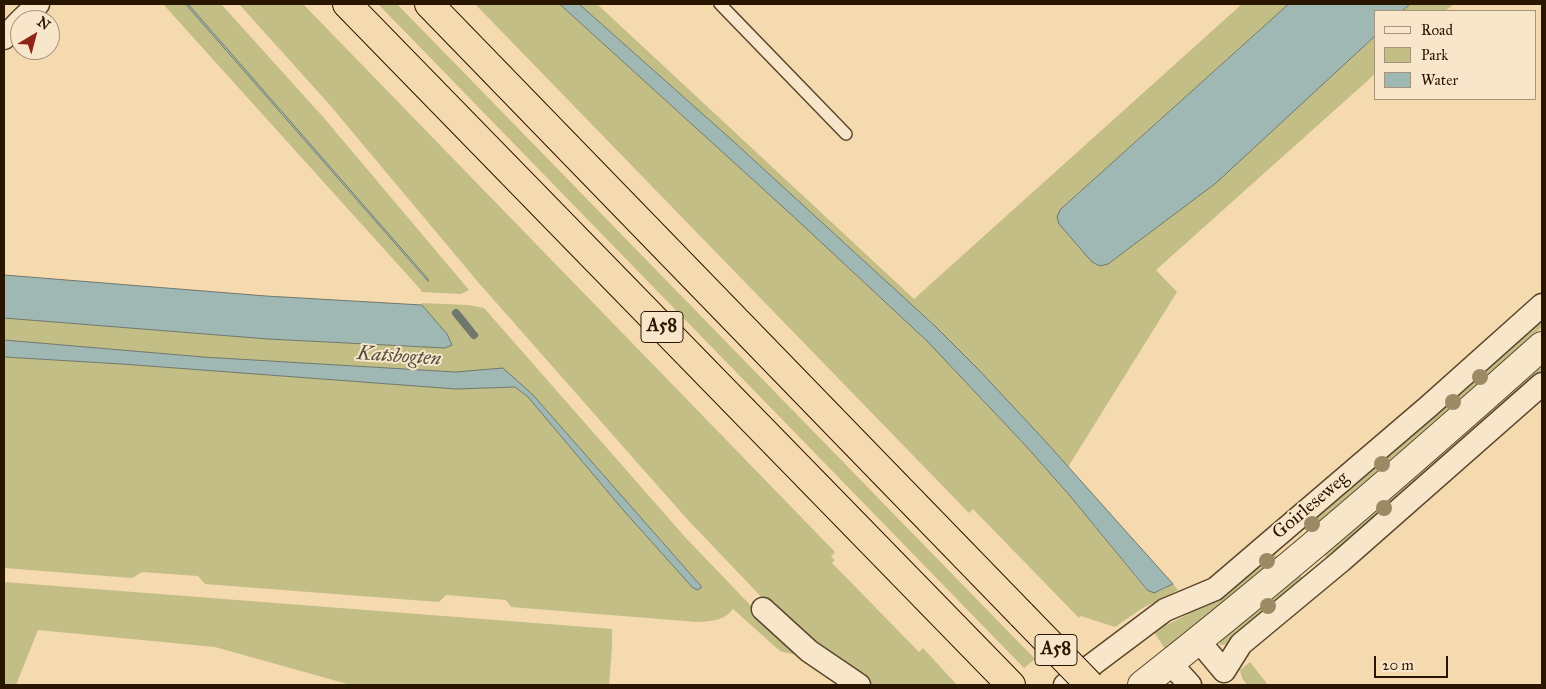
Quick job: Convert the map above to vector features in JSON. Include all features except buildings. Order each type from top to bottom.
[{"type":"highway","name":"A58","points":[[346,4],[1011,685]]},
{"type":"highway","name":"A58","points":[[429,4],[1090,685]]},
{"type":"street","name":"Goirleseweg","points":[[1065,685],[1165,610],[1215,588],[1429,406],[1542,304]]},
{"type":"street","name":"Goirleseweg","points":[[1142,685],[1284,570],[1419,456],[1542,346]]},
{"type":"street","points":[[1198,640],[1224,671],[1241,644],[1341,561],[1542,384]]},
{"type":"street","points":[[764,609],[809,651],[859,685]]},
{"type":"street","points":[[1170,663],[1190,685]]},
{"type":"lane","points":[[720,4],[846,134]]},
{"type":"green space","points":[[163,4],[186,4],[427,281],[428,279],[188,4],[221,4],[324,118],[469,290],[461,294],[421,292]]},
{"type":"green space","points":[[239,4],[303,4],[835,552],[831,557],[835,560],[832,563],[919,652],[923,648],[957,685],[872,685],[843,666],[769,605],[649,476],[478,282],[329,104]]},
{"type":"green space","points":[[378,4],[397,4],[1035,659],[1024,668]]},
{"type":"green space","points":[[475,4],[560,4],[927,341],[1071,497],[1146,590],[1158,592],[1173,584],[1178,590],[1141,609],[1115,627],[1081,616],[1079,618],[973,509],[969,513]]},
{"type":"green space","points":[[579,4],[597,4],[914,299],[1242,4],[1289,4],[1060,210],[1059,224],[1095,264],[1108,264],[1215,183],[1374,37],[1374,75],[1156,270],[1177,292],[1068,467],[979,370],[936,327],[733,141]]},
{"type":"green space","points":[[1410,4],[1454,4],[1446,10],[1403,10]]},
{"type":"green space","points":[[422,303],[468,305],[484,308],[685,537],[777,633],[804,657],[780,651],[733,609],[721,618],[697,622],[511,607],[506,600],[446,595],[439,602],[205,584],[198,576],[142,572],[132,578],[4,568],[4,357],[456,389],[515,387],[528,397],[624,511],[692,587],[701,586],[533,395],[503,369],[455,372],[203,357],[4,340],[4,318],[268,339],[445,348],[447,334]],"holes":[[[458,312],[477,331],[472,336],[455,317],[456,313]]]},
{"type":"green space","points":[[1542,313],[1542,327],[1307,532],[1301,525]]},
{"type":"green space","points":[[1542,364],[1542,377],[1331,562],[1324,554]]},
{"type":"green space","points":[[1271,550],[1278,557],[1165,649],[1154,632],[1151,632],[1206,604]]},
{"type":"green space","points":[[1299,574],[1306,583],[1230,644],[1220,645],[1220,639]]},
{"type":"green space","points":[[4,582],[612,629],[609,685],[351,685],[215,647],[38,630],[16,685],[4,685]]},
{"type":"green space","points":[[1250,662],[1268,685],[1247,685],[1242,678],[1240,670]]},
{"type":"water","points":[[186,4],[188,4],[428,281]]},
{"type":"water","points":[[560,4],[579,4],[733,141],[936,327],[1047,443],[1173,584],[1154,593],[1147,590],[1071,497],[927,341]]},
{"type":"water","points":[[1289,4],[1410,4],[1403,10],[1374,10],[1374,37],[1216,183],[1108,264],[1100,266],[1092,262],[1059,224],[1057,217],[1060,210]]},
{"type":"water","points":[[4,275],[266,296],[422,305],[447,334],[452,345],[445,348],[268,339],[4,318]]},
{"type":"water","points":[[4,340],[203,357],[455,372],[503,368],[533,395],[701,588],[697,590],[692,587],[624,511],[528,397],[515,387],[456,389],[4,357]]},
{"type":"waterway","points":[[456,313],[474,335]]},
{"type":"water label","name":"Katsbogten","points":[[399,357]]}]
